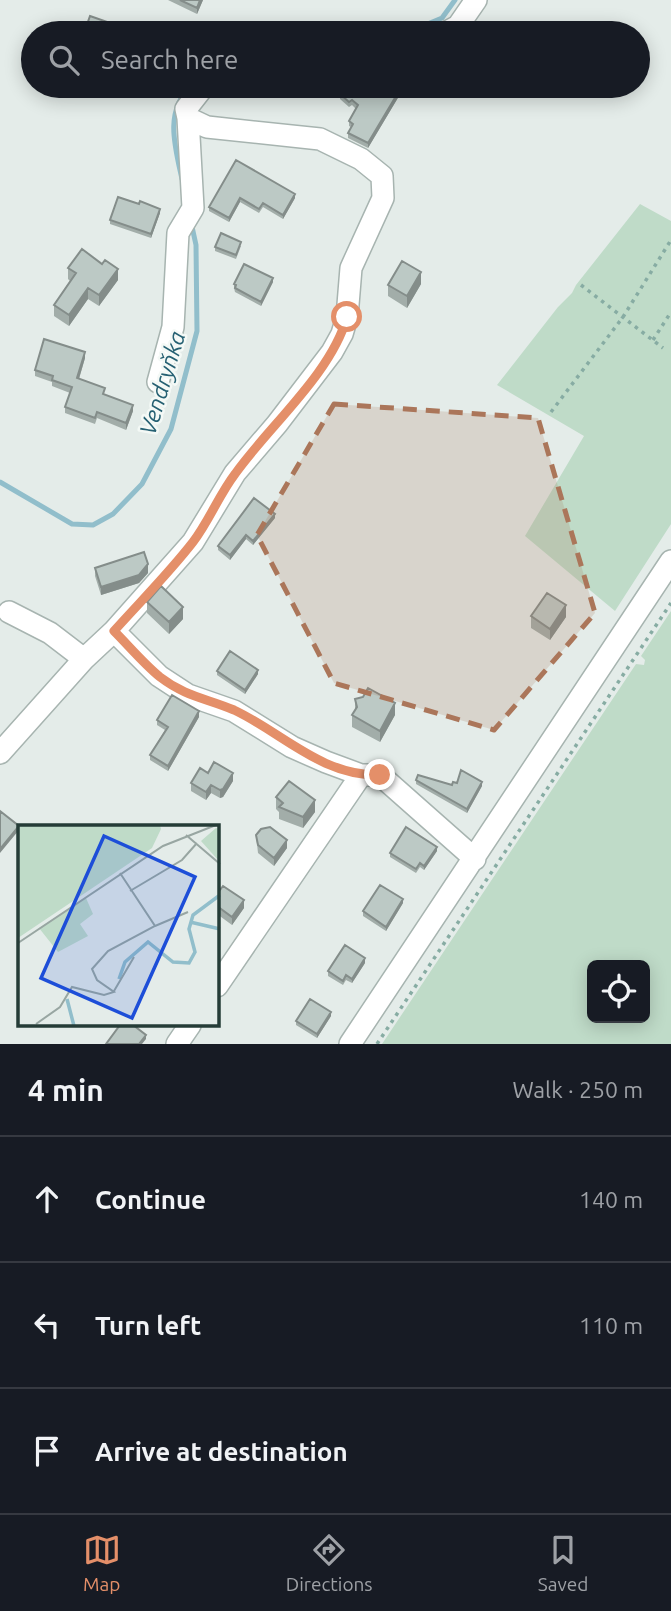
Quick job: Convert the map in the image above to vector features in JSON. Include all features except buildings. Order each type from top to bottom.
[{"type":"street","points":[[461,21],[476,0]]},
{"type":"street","points":[[158,382],[173,327],[177,233],[193,208],[186,109],[195,98]]},
{"type":"street","points":[[0,753],[193,542],[235,473],[277,424],[332,352],[342,334],[347,317],[351,268],[383,198],[382,176],[374,167],[320,139],[208,127],[188,118]]},
{"type":"street","points":[[350,1044],[671,561]]},
{"type":"street","points":[[9,612],[50,633],[84,660]]},
{"type":"street","points":[[114,631],[159,676],[188,695],[234,711],[292,747],[326,762],[361,775],[380,775],[475,859]]},
{"type":"street","points":[[219,983],[361,775]]},
{"type":"street","points":[[177,1044],[189,1026]]},
{"type":"path","points":[[551,412],[622,317],[671,240]]},
{"type":"path","points":[[581,285],[663,348]]},
{"type":"path","points":[[653,341],[671,312]]},
{"type":"path","points":[[377,1044],[671,603]]},
{"type":"highlighted area","points":[[334,404],[538,418],[595,613],[494,730],[334,683],[257,535]]},
{"type":"green space","points":[[640,204],[671,221],[671,524],[615,611],[525,536],[584,436],[497,385]]},
{"type":"green space","points":[[671,611],[671,1044],[382,1044],[636,664],[644,665],[645,660],[641,656]]},
{"type":"waterway","name":"Vendryňka","points":[[435,21],[442,18],[455,0]]},
{"type":"waterway","name":"Vendryňka","points":[[182,98],[174,118],[174,130],[182,179]]},
{"type":"waterway","name":"Vendryňka","points":[[0,482],[72,524],[93,525],[113,514],[142,484],[171,429],[197,331],[196,245],[191,222]]},
{"type":"route","points":[[347,317],[342,334],[332,352],[277,424],[235,473],[193,542],[114,631],[159,676],[188,695],[234,711],[292,747],[326,762],[361,775],[380,775]]}]
